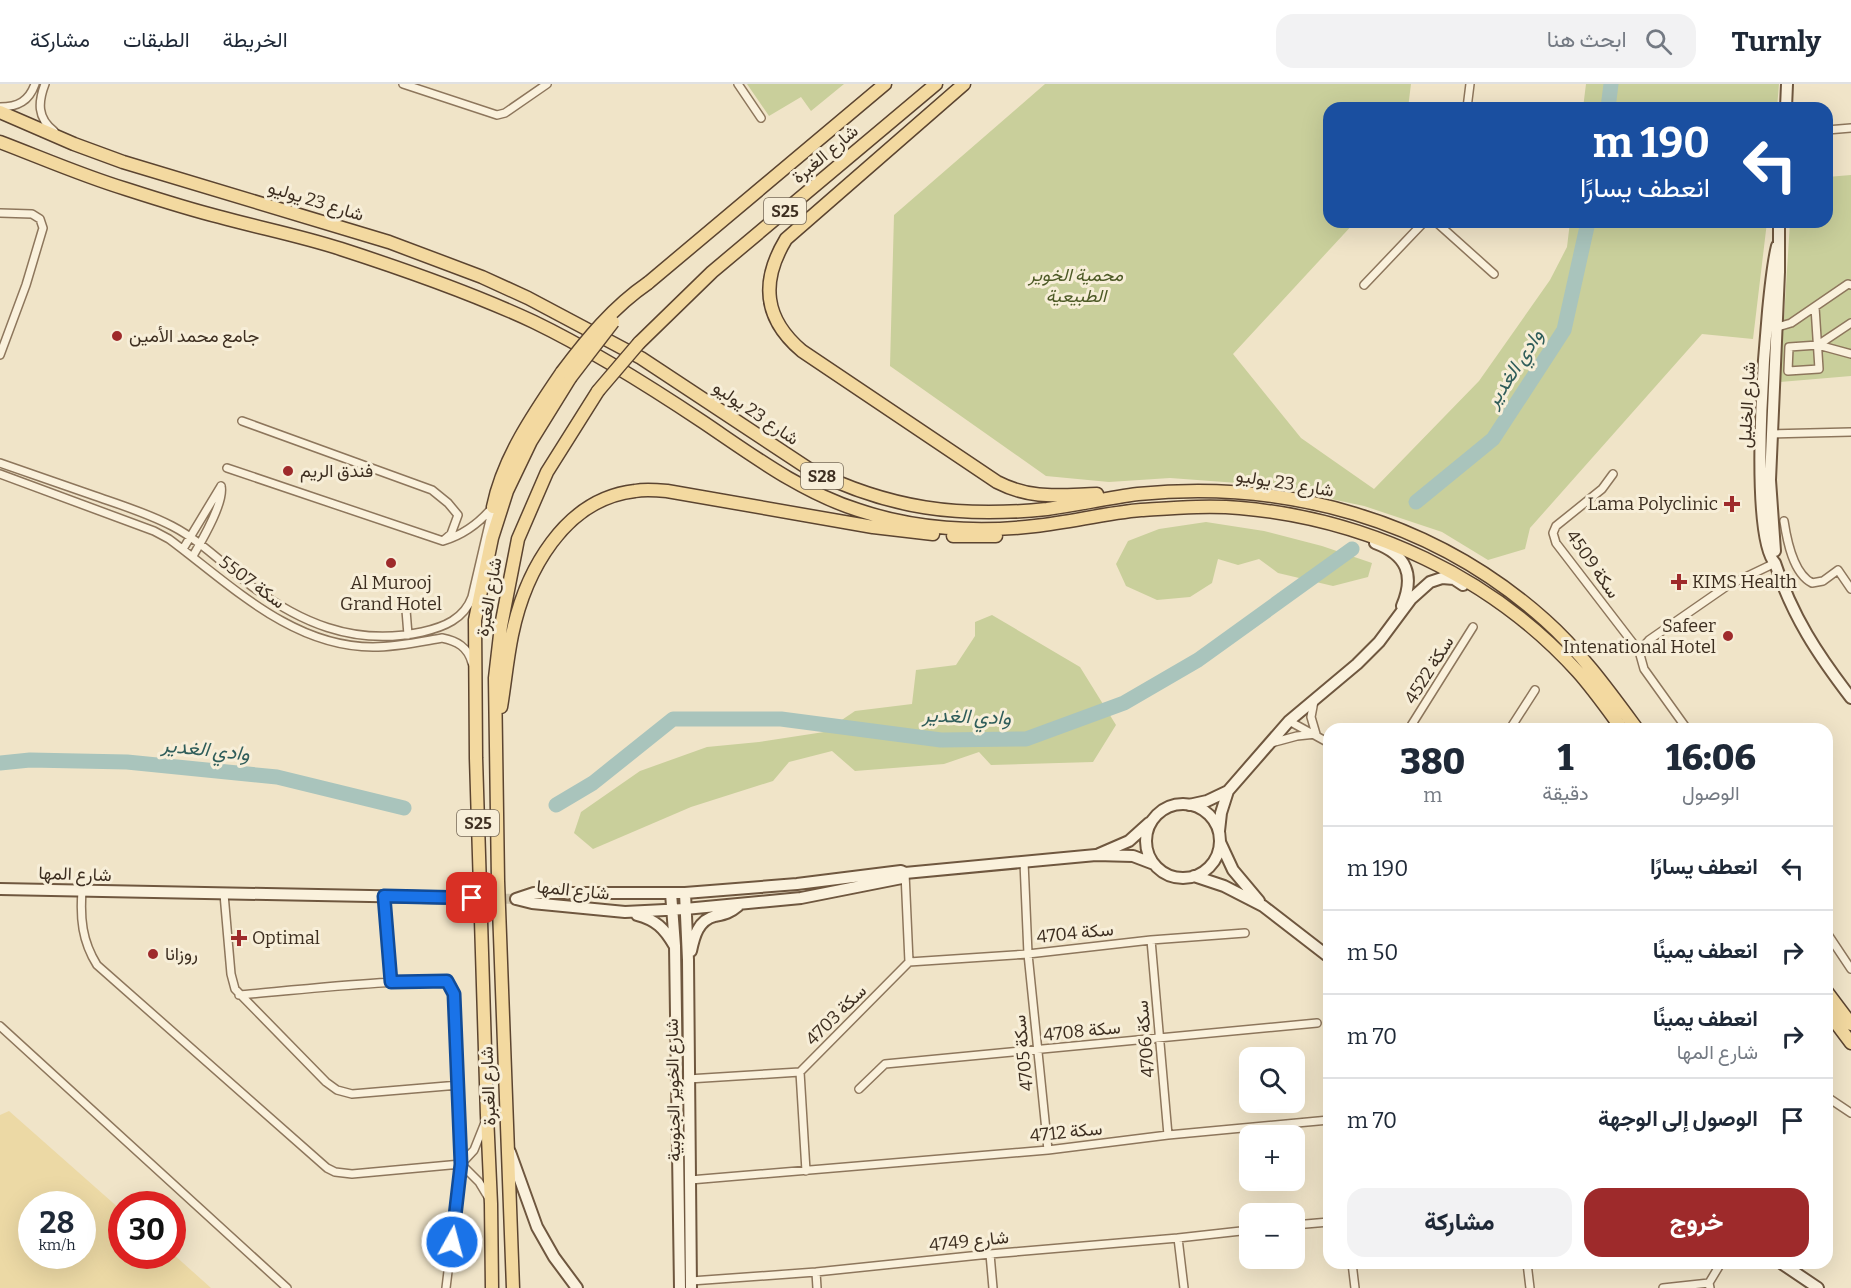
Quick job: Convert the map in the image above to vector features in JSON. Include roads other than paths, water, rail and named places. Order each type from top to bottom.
[{"type":"main road","name":"شارع الغبرة","points":[[492,1288],[475,681],[476,620],[492,538],[507,491],[566,375],[648,283],[885,84]]},
{"type":"main road","name":"شارع الغبرة","points":[[513,1288],[495,678],[501,626],[518,539],[547,472],[598,392],[639,343],[712,272],[936,84]]},
{"type":"main road","points":[[964,84],[786,239],[773,265],[770,281],[770,304],[775,319],[791,342],[813,360],[983,473],[1011,489],[1024,493],[1053,496],[1138,494]]},
{"type":"main road","name":"شارع 23 يوليو","points":[[0,112],[123,162],[389,242],[482,277],[528,298],[641,358],[809,470],[832,481],[893,502],[967,512],[1004,513],[1138,494],[1251,492],[1356,514],[1408,532],[1485,572],[1546,621],[1579,657],[1632,723]]},
{"type":"main road","name":"شارع 23 يوليو","points":[[0,142],[120,188],[339,248],[416,275],[533,322],[674,402],[786,477],[858,510],[927,526],[985,528],[1037,526],[1137,510],[1239,508],[1315,521],[1373,537],[1445,568],[1483,590],[1514,612],[1578,672],[1617,723]]},
{"type":"main road","points":[[493,507],[518,444],[541,403],[566,375]]},
{"type":"main road","points":[[495,735],[513,633],[537,565],[545,550],[568,523],[598,503],[615,496],[634,491],[667,490],[785,512],[927,534],[972,537],[1011,536],[1037,526]]},
{"type":"main road","points":[[1833,1000],[1851,1024]]},
{"type":"main road","points":[[1833,1019],[1851,1043]]},
{"type":"street","points":[[0,107],[10,107],[25,100],[35,84]]},
{"type":"street","points":[[45,84],[40,99],[41,116],[51,129],[74,144]]},
{"type":"street","points":[[403,84],[497,115],[505,113],[547,84]]},
{"type":"street","points":[[738,84],[761,118]]},
{"type":"street","points":[[1468,102],[1470,84]]},
{"type":"street","points":[[1786,102],[1787,84]]},
{"type":"street","points":[[1833,130],[1851,128]]},
{"type":"street","points":[[0,213],[32,214],[40,219],[43,228],[26,285],[0,355]]},
{"type":"street","points":[[1364,285],[1418,228]]},
{"type":"street","points":[[1443,228],[1494,274]]},
{"type":"street","name":"شارع الخليل","points":[[1775,563],[1770,489],[1771,279],[1778,228]]},
{"type":"street","points":[[1771,328],[1791,323],[1848,284],[1851,285]]},
{"type":"street","points":[[1815,307],[1818,345],[1819,369],[1788,371],[1789,347],[1818,345],[1851,354]]},
{"type":"street","points":[[1818,345],[1851,323]]},
{"type":"street","name":"شارع الخليل","points":[[1771,328],[1760,490],[1764,532],[1769,554],[1775,563],[1798,621],[1823,661],[1851,698]]},
{"type":"street","points":[[242,421],[432,490],[458,515],[457,523],[451,534],[443,541]]},
{"type":"street","points":[[1772,434],[1851,432]]},
{"type":"street","name":"سكة 5507","points":[[0,463],[155,518],[200,544],[264,595],[301,619],[342,632],[364,635],[408,635],[435,629],[455,619],[468,609],[493,507]]},
{"type":"street","points":[[227,468],[443,541],[456,537],[474,526],[493,507]]},
{"type":"street","name":"سكة 5507","points":[[0,474],[138,523],[170,539],[281,621],[302,632],[324,640],[371,647],[394,646],[442,638],[456,642],[469,652],[475,681]]},
{"type":"street","name":"سكة 4509","points":[[1613,474],[1602,489],[1556,526],[1553,533],[1556,543],[1639,651],[1644,669],[1683,723]]},
{"type":"street","points":[[183,549],[220,486],[221,497],[193,556]]},
{"type":"street","points":[[1315,521],[1383,547],[1399,559],[1407,569],[1409,580],[1407,594],[1399,615]]},
{"type":"street","points":[[1784,521],[1788,546],[1804,579],[1812,583],[1823,581],[1838,570],[1851,589]]},
{"type":"street","points":[[1639,651],[1649,640],[1727,586],[1775,563]]},
{"type":"street","points":[[1228,791],[1221,813],[1218,851],[1209,867],[1194,876],[1185,878],[1168,875],[1154,864],[1148,854],[1146,843],[1147,832],[1152,821],[1168,807],[1207,801],[1228,791],[1290,721],[1357,664],[1379,642],[1411,599],[1430,582],[1442,578],[1454,579],[1495,604],[1545,640]]},
{"type":"street","points":[[406,610],[408,635]]},
{"type":"street","name":"سكة 4522","points":[[1413,723],[1473,627]]},
{"type":"street","points":[[1514,723],[1535,690]]},
{"type":"street","points":[[1314,699],[1311,717],[1316,734]]},
{"type":"street","points":[[1290,721],[1323,739]]},
{"type":"street","points":[[1271,742],[1316,734]]},
{"type":"street","points":[[1189,805],[1208,814],[1215,823],[1233,870],[1263,906]]},
{"type":"street","name":"شارع المها","points":[[1096,855],[1129,841],[1152,821]]},
{"type":"street","name":"شارع المها","points":[[905,873],[902,878],[801,898],[672,910],[625,912],[532,903],[516,899],[534,893],[685,893],[797,884],[901,871],[905,873],[1096,855],[1133,856],[1154,864]]},
{"type":"street","name":"4705 سكة","points":[[1024,862],[1028,954],[1048,1150]]},
{"type":"street","points":[[905,873],[909,962]]},
{"type":"street","points":[[1194,876],[1224,886],[1263,906],[1323,952]]},
{"type":"street","name":"شارع المها","points":[[0,889],[472,898]]},
{"type":"street","points":[[82,891],[81,919],[84,935],[90,954],[97,965],[327,1168],[335,1172],[352,1174],[461,1164],[479,1142],[487,1115]]},
{"type":"street","name":"شارع الخوير الجنوبية","points":[[671,893],[675,946],[680,1288]]},
{"type":"street","name":"شارع الخوير الجنوبية","points":[[685,893],[688,960],[691,1284]]},
{"type":"street","points":[[224,894],[232,982],[240,995],[326,1082],[344,1093],[360,1094],[459,1085]]},
{"type":"street","points":[[384,896],[391,982]]},
{"type":"street","points":[[688,960],[700,924],[708,918],[732,911],[738,905]]},
{"type":"street","points":[[625,912],[653,920],[665,930],[675,946]]},
{"type":"street","name":"سكة 4704","points":[[909,962],[1028,954],[1151,940],[1245,933]]},
{"type":"street","name":"4706 سكة","points":[[1151,940],[1168,1135]]},
{"type":"street","points":[[1833,942],[1851,969]]},
{"type":"street","name":"4703 سكة","points":[[800,1072],[909,962]]},
{"type":"street","points":[[240,995],[391,982],[441,980],[450,984],[454,994],[461,1164],[446,1288]]},
{"type":"street","name":"سكة 4708","points":[[859,1089],[885,1064],[1317,1023]]},
{"type":"street","points":[[0,1026],[287,1288]]},
{"type":"street","points":[[688,1079],[800,1072],[806,1172]]},
{"type":"street","points":[[1833,1101],[1851,1113]]},
{"type":"street","name":"سكة 4712","points":[[690,1180],[1048,1150],[1168,1135],[1323,1121]]},
{"type":"street","points":[[508,1146],[537,1227],[576,1287]]},
{"type":"street","points":[[461,1164],[479,1182],[491,1204]]},
{"type":"street","points":[[1305,1224],[1323,1223]]},
{"type":"street","name":"4749 شارع","points":[[691,1284],[1239,1231]]},
{"type":"street","points":[[1178,1238],[1184,1288]]},
{"type":"street","points":[[990,1254],[993,1288]]},
{"type":"street","points":[[1353,1269],[1355,1288]]},
{"type":"street","points":[[1528,1269],[1530,1288]]},
{"type":"street","points":[[1663,1288],[1710,1286],[1718,1269]]},
{"type":"street","points":[[1790,1269],[1818,1288]]},
{"type":"street","points":[[816,1272],[817,1288]]},
{"type":"waterway","name":"وادي الغدير","points":[[1609,102],[1611,84]]},
{"type":"waterway","name":"وادي الغدير","points":[[1416,502],[1493,439],[1564,330],[1587,228]]},
{"type":"waterway","name":"وادي الغدير","points":[[556,805],[593,783],[673,719],[781,719],[941,740],[1026,739],[1124,703],[1198,660],[1352,549]]},
{"type":"waterway","name":"وادي الغدير","points":[[0,763],[30,760],[127,762],[277,777],[404,808]]},
{"type":"tunnel","points":[[474,898],[516,899]]},
{"type":"place","name":"جامع محمد الأمين","points":[[117,336]]},
{"type":"place","name":"فندق الريم","points":[[288,471]]},
{"type":"place","name":"Lama Polyclinic","points":[[1732,504]]},
{"type":"place","name":"Al Murooj Grand Hotel","points":[[391,563]]},
{"type":"place","name":"KIMS Health","points":[[1679,582]]},
{"type":"place","name":"Safeer Intenational Hotel","points":[[1728,636]]},
{"type":"place","name":"Optimal","points":[[239,938]]},
{"type":"place","name":"روزانا","points":[[153,954]]},
{"type":"park label","name":"محمية الخوير الطبيعية","points":[[1076,285]]}]
